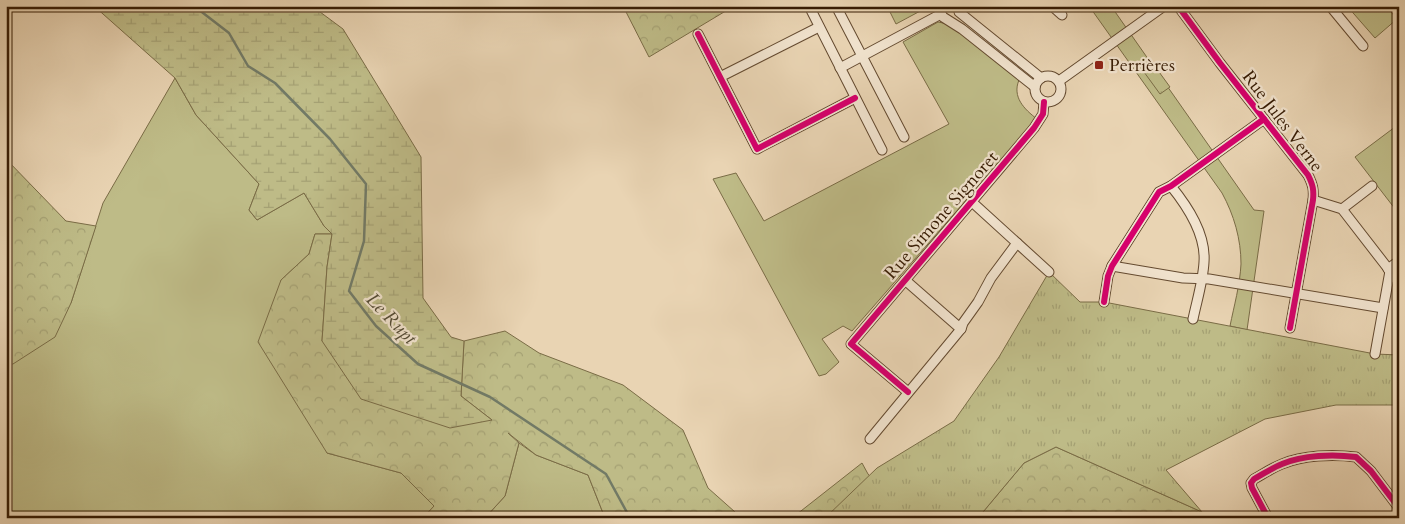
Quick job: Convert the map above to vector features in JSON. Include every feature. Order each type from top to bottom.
[{"type":"street","points":[[809,6],[882,150]]},
{"type":"street","points":[[836,6],[904,137]]},
{"type":"street","points":[[1052,6],[1062,15]]},
{"type":"street","points":[[1059,81],[1164,6]]},
{"type":"street","name":"Rue Jules Verne","points":[[1178,6],[1308,175],[1314,190],[1290,328]]},
{"type":"street","points":[[1330,6],[1363,46]]},
{"type":"street","points":[[949,20],[956,18],[959,9],[1040,78]]},
{"type":"street","points":[[840,68],[941,10],[946,19],[1035,87],[1037,96],[1044,102],[1054,102],[1058,99],[1062,90],[1059,81],[1050,76],[1040,78],[1035,87]]},
{"type":"street","points":[[720,77],[819,27]]},
{"type":"street","points":[[698,34],[757,150],[855,98]]},
{"type":"street","name":"Rue Simone Signoret","points":[[908,392],[851,344],[1034,128],[1043,114],[1044,102]]},
{"type":"street","points":[[1104,302],[1108,276],[1112,266],[1160,192],[1264,119]]},
{"type":"street","points":[[1171,186],[1189,211],[1200,235],[1204,261],[1193,319]]},
{"type":"street","points":[[1342,210],[1372,186]]},
{"type":"street","points":[[1313,200],[1342,210],[1399,283]]},
{"type":"street","points":[[972,202],[1050,272]]},
{"type":"street","points":[[870,439],[961,329],[996,270],[1016,243]]},
{"type":"street","points":[[1375,354],[1389,270],[1399,261]]},
{"type":"street","points":[[1112,266],[1183,278],[1202,278],[1383,308]]},
{"type":"street","points":[[905,280],[961,329]]},
{"type":"street","points":[[1268,518],[1252,488],[1254,479],[1282,464],[1310,458],[1348,456],[1360,459],[1399,508]]},
{"type":"green space","points":[[94,6],[312,6],[343,29],[421,157],[423,298],[451,337],[464,341],[461,396],[492,420],[450,428],[361,399],[322,341],[327,267],[332,234],[324,226],[304,193],[257,220],[249,210],[259,184],[196,115],[175,78]]},
{"type":"green space","points":[[623,6],[734,6],[649,57]]},
{"type":"green space","points":[[887,6],[924,6],[924,9],[896,24]]},
{"type":"green space","points":[[1089,6],[1111,6],[1254,210],[1264,211],[1247,330],[1230,326],[1238,288],[1241,255],[1238,236],[1226,201]]},
{"type":"green space","points":[[1347,6],[1386,6],[1397,19],[1375,38]]},
{"type":"green space","points":[[938,22],[953,25],[1019,80],[1017,86],[1018,97],[1024,107],[1037,119],[852,331],[843,326],[822,339],[839,362],[826,374],[819,376],[713,179],[736,173],[764,221],[949,124],[903,42]]},
{"type":"green space","points":[[1154,65],[1170,87],[1160,94],[1144,72]]},
{"type":"green space","points":[[175,78],[196,115],[259,184],[249,210],[257,220],[304,193],[324,226],[332,234],[315,234],[309,254],[281,280],[327,453],[401,473],[434,506],[423,518],[6,518],[6,364],[13,364],[71,303],[103,203]]},
{"type":"green space","points":[[1399,124],[1399,214],[1355,157]]},
{"type":"green space","points":[[6,159],[66,221],[96,226],[71,303],[55,337],[13,364],[6,364],[6,284],[12,280],[6,274]]},
{"type":"green space","points":[[315,234],[332,234],[327,267],[322,341],[492,420],[461,396],[464,341],[505,331],[539,353],[623,385],[683,430],[708,488],[735,512],[735,518],[605,518],[588,475],[536,455],[508,433],[519,443],[505,496],[485,518],[423,518],[434,506],[401,473],[327,453],[258,342],[281,280],[309,254]]},
{"type":"green space","points":[[1049,272],[1080,302],[1104,302],[1375,354],[1399,355],[1399,405],[1336,405],[1265,419],[1166,470],[1202,512],[1056,447],[1024,463],[978,518],[825,518],[877,468],[954,421],[999,357]]},
{"type":"green space","points":[[519,443],[536,455],[588,475],[605,518],[485,518],[505,496]]},
{"type":"green space","points":[[1056,447],[1202,512],[1204,518],[978,518],[1024,463]]},
{"type":"green space","points":[[862,463],[875,482],[831,518],[792,518]]},
{"type":"waterway","name":"Le Rupt","points":[[194,6],[229,33],[248,66],[275,83],[330,139],[366,184],[364,241],[349,291],[376,326],[418,364],[490,397],[606,474],[630,518]]},
{"type":"cycle path","points":[[1178,6],[1308,175],[1311,182],[1313,200],[1290,328]]},
{"type":"cycle path","points":[[698,34],[757,149],[855,98]]},
{"type":"cycle path","points":[[908,392],[851,344],[1034,128],[1043,114],[1044,102]]},
{"type":"cycle path","points":[[1104,302],[1108,276],[1112,266],[1159,192],[1171,186],[1264,119]]},
{"type":"cycle path","points":[[1268,518],[1252,488],[1251,483],[1254,479],[1290,461],[1318,456],[1356,457],[1371,471],[1399,508]]},
{"type":"place","name":"Perrières","points":[[1099,65]]}]
